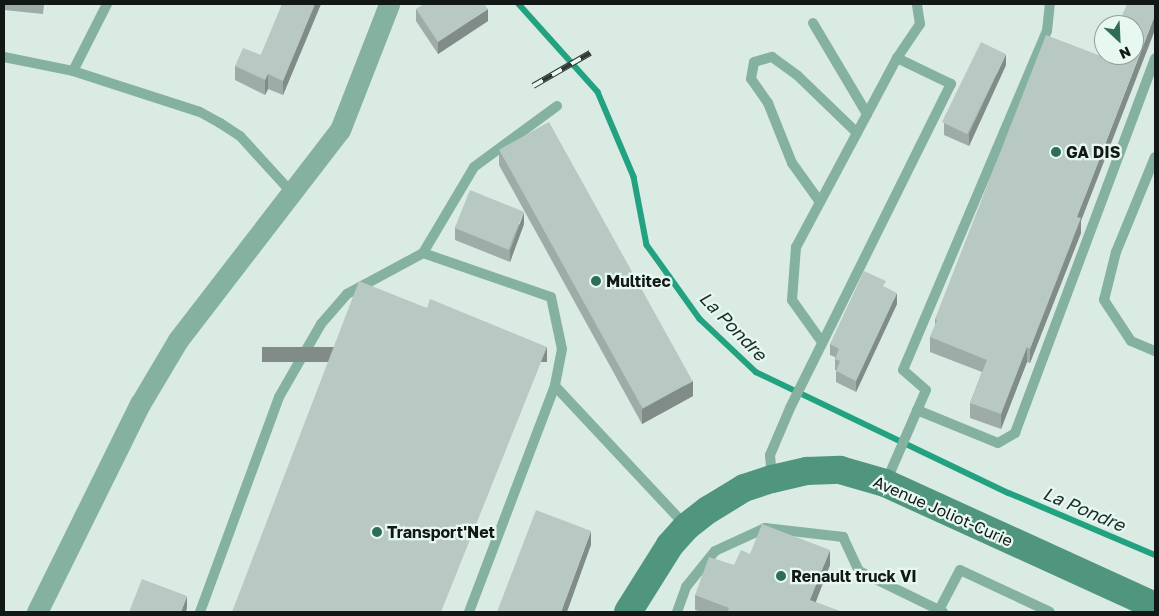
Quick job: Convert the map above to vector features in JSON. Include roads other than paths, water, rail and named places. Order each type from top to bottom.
[{"type":"street","points":[[38,612],[140,404],[178,340],[340,130],[389,4]]},
{"type":"street","name":"Avenue Joliot-Curie","points":[[628,612],[670,545],[686,527],[744,488],[807,471],[840,470],[890,472],[1147,607]]},
{"type":"lane","points":[[73,71],[107,4]]},
{"type":"lane","points":[[822,342],[792,300],[796,247],[897,58],[920,24],[917,4]]},
{"type":"lane","points":[[890,472],[926,390],[903,370],[1047,31],[1050,4]]},
{"type":"lane","points":[[813,23],[867,114]]},
{"type":"lane","points":[[820,202],[792,163],[768,103],[751,79],[754,62],[772,56],[798,76],[857,133]]},
{"type":"lane","points":[[4,57],[73,71],[200,112],[240,136],[292,193]]},
{"type":"lane","points":[[772,479],[770,455],[790,408],[951,84],[897,58]]},
{"type":"lane","points":[[917,410],[998,443],[1015,433],[1155,58]]},
{"type":"lane","points":[[200,612],[279,397],[321,324],[347,294],[423,253],[474,167],[557,106]]},
{"type":"lane","points":[[1155,157],[1116,252],[1104,300],[1131,341],[1155,351]]},
{"type":"lane","points":[[423,253],[551,297],[562,350],[555,386],[469,612]]},
{"type":"lane","points":[[555,386],[686,527]]},
{"type":"lane","points":[[677,612],[686,587],[715,551],[765,528],[843,538],[859,571],[940,611],[960,570],[1050,612]]},
{"type":"waterway","name":"La Pondre","points":[[519,4],[598,92],[634,177],[647,245],[700,319],[756,372],[1009,493],[1155,555]]},
{"type":"railway","points":[[533,86],[590,53]]},
{"type":"place","name":"GA DIS","points":[[1056,152]]},
{"type":"place","name":"Multitec","points":[[596,281]]},
{"type":"place","name":"Transport'Net","points":[[377,532]]},
{"type":"place","name":"Renault truck VI","points":[[781,576]]}]
